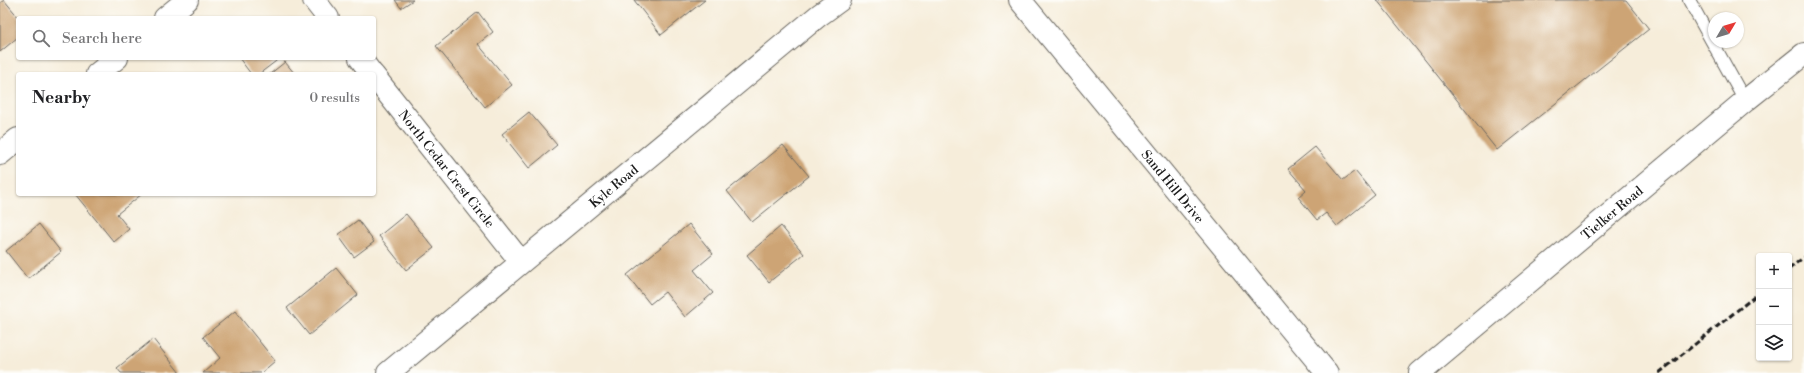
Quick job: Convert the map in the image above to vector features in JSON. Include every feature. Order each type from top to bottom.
[{"type":"street","points":[[167,16],[187,0]]},
{"type":"street","points":[[314,0],[326,16]]},
{"type":"street","name":"Kyle Road","points":[[388,373],[818,16],[840,0]]},
{"type":"street","name":"Sand Hill Drive","points":[[1020,0],[1327,373]]},
{"type":"street","name":"Tielker Road","points":[[1420,373],[1745,101],[1804,54]]},
{"type":"street","points":[[100,72],[114,60]]},
{"type":"street","name":"North Cedar Crest Circle","points":[[362,60],[371,72]]},
{"type":"street","name":"North Cedar Crest Circle","points":[[376,79],[520,262]]},
{"type":"street","points":[[0,154],[16,141]]},
{"type":"lane","points":[[1689,0],[1745,101]]},
{"type":"building","points":[[4,0],[17,16],[16,16],[16,39],[0,52],[0,3]]},
{"type":"building","points":[[395,0],[413,0],[401,8]]},
{"type":"building","points":[[634,0],[705,0],[661,35]]},
{"type":"building","points":[[1377,0],[1626,0],[1649,29],[1497,150]]},
{"type":"building","points":[[478,12],[493,32],[478,44],[512,85],[485,107],[436,46]]},
{"type":"building","points":[[240,60],[277,60],[262,72],[250,72]]},
{"type":"building","points":[[285,62],[293,72],[272,72]]},
{"type":"building","points":[[529,112],[557,145],[529,168],[502,134]]},
{"type":"building","points":[[783,145],[809,176],[752,222],[727,191]]},
{"type":"building","points":[[1315,147],[1343,180],[1355,171],[1375,195],[1337,226],[1326,213],[1317,220],[1298,197],[1306,190],[1288,169]]},
{"type":"building","points":[[77,196],[140,196],[117,214],[129,229],[114,242]]},
{"type":"building","points":[[406,214],[434,248],[406,270],[379,236]]},
{"type":"building","points":[[358,220],[374,242],[354,257],[338,235]]},
{"type":"building","points":[[39,224],[61,252],[28,279],[6,251]]},
{"type":"building","points":[[689,224],[713,254],[694,270],[713,293],[685,317],[665,292],[650,304],[627,275]]},
{"type":"building","points":[[781,226],[804,254],[769,282],[747,255]]},
{"type":"building","points":[[336,268],[358,295],[309,335],[287,308]]},
{"type":"building","points":[[235,311],[275,361],[261,373],[203,373],[220,358],[203,337]]},
{"type":"building","points":[[153,339],[180,373],[121,373],[117,368]]},
{"type":"railway","points":[[1792,267],[1804,257]]},
{"type":"railway","points":[[1659,373],[1756,295]]}]
